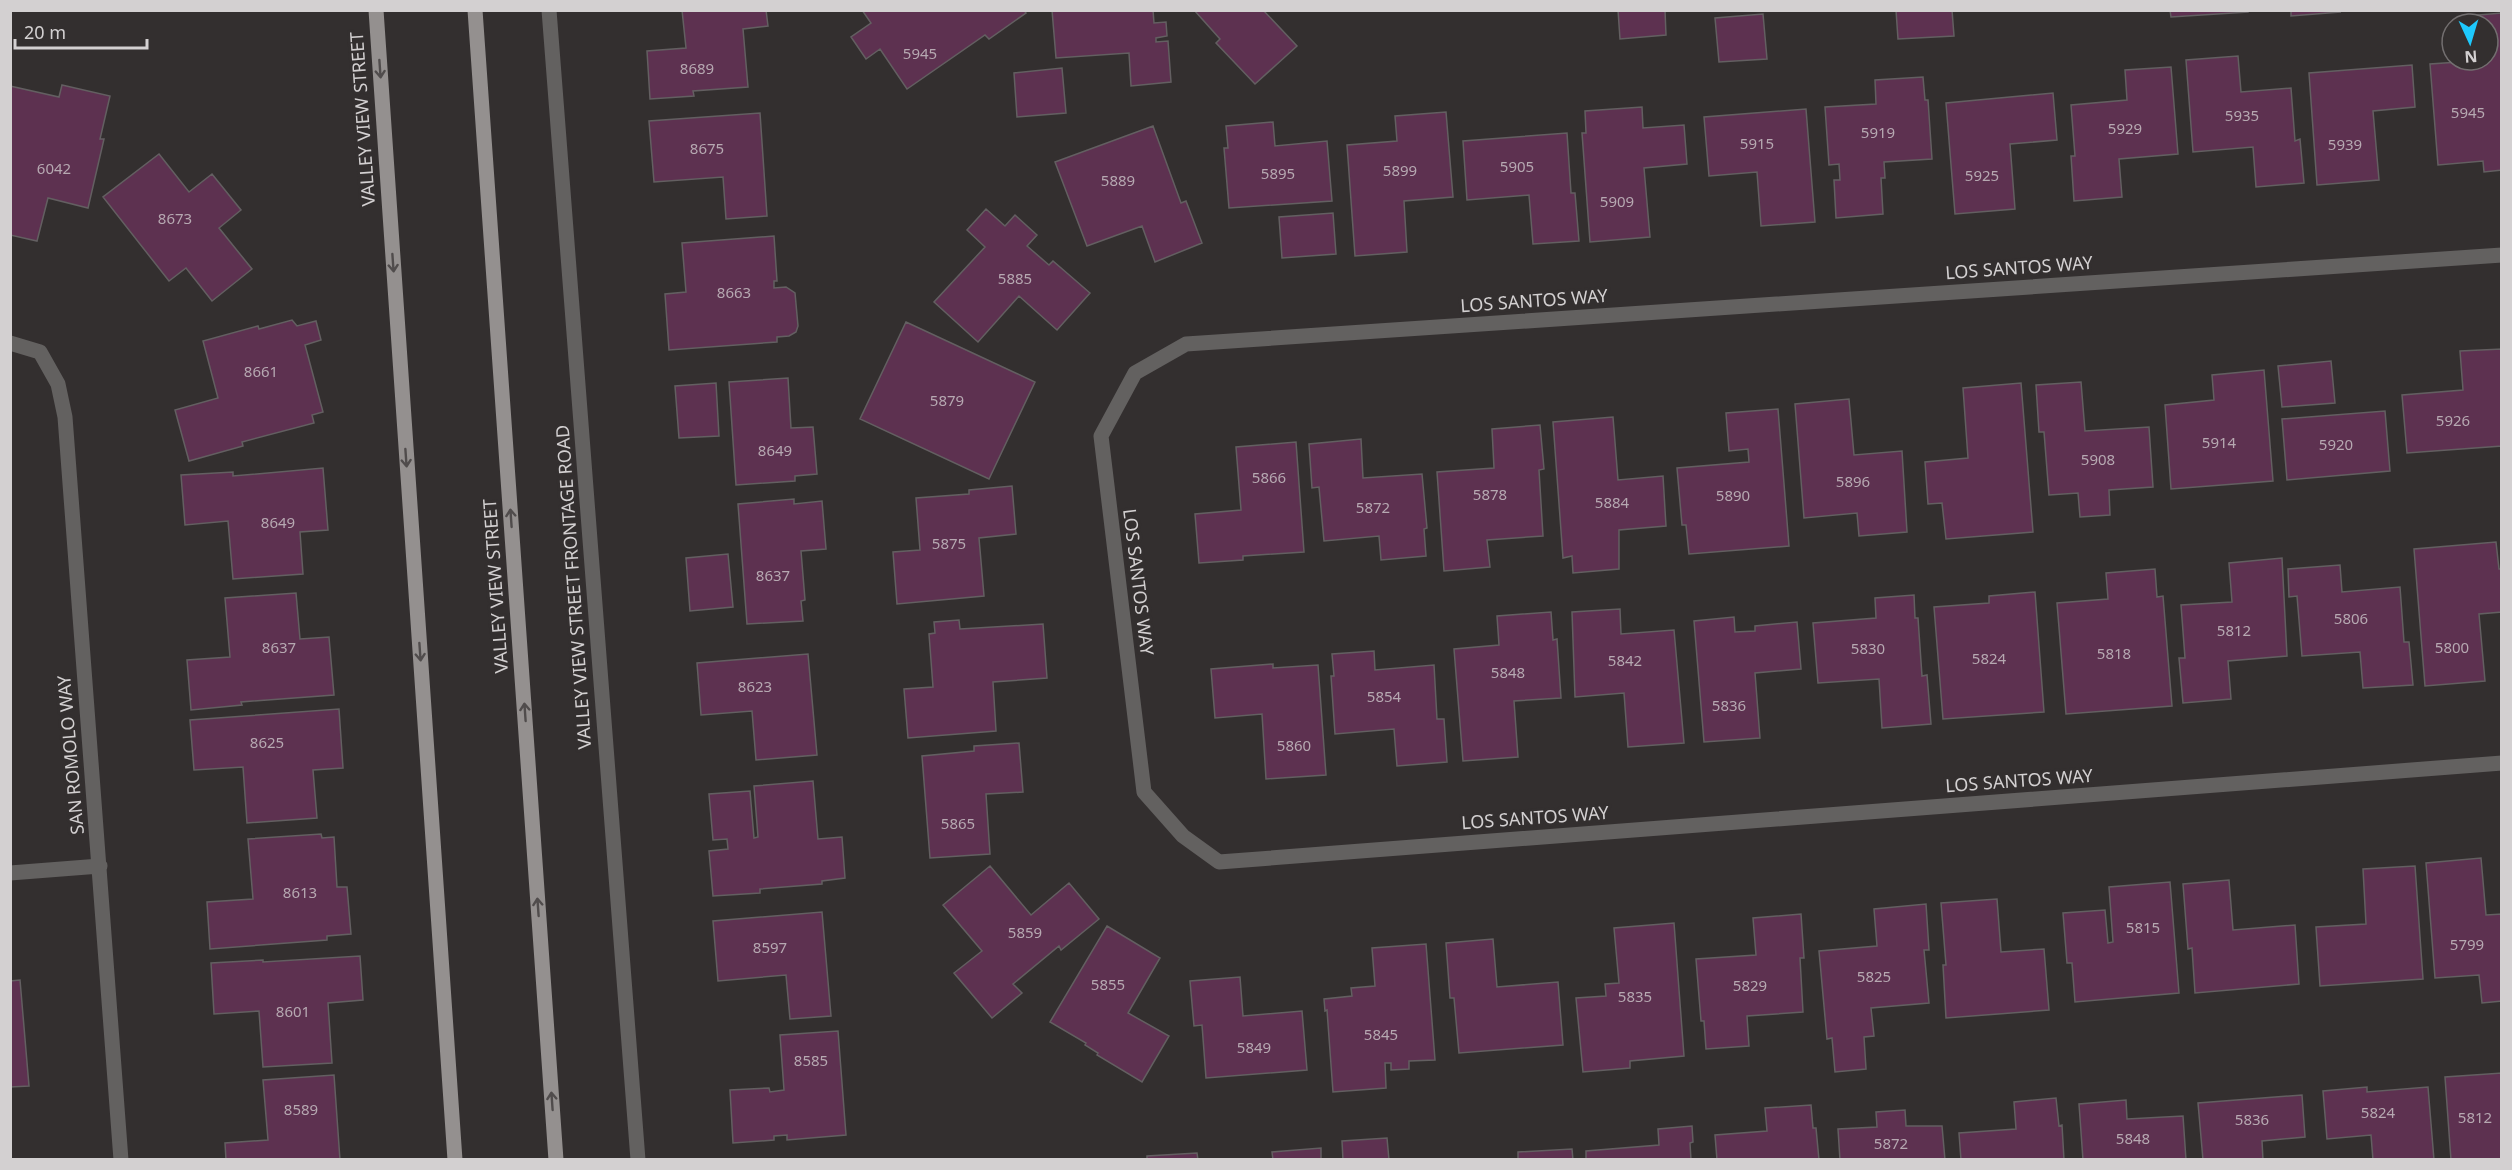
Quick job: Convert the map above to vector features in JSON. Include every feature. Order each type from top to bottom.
[{"type":"main road","name":"VALLEY VIEW STREET","points":[[375,10],[455,1160]]},
{"type":"main road","name":"VALLEY VIEW STREET","points":[[475,10],[556,1160]]},
{"type":"street","name":"VALLEY VIEW STREET FRONTAGE ROAD","points":[[549,10],[638,1160]]},
{"type":"street","name":"LOS SANTOS WAY","points":[[2502,255],[1186,344],[1136,373],[1101,436],[1144,792],[1183,836],[1220,862],[2502,763]]},
{"type":"street","name":"SAN ROMOLO WAY","points":[[10,343],[40,352],[58,384],[65,417],[121,1160]]},
{"type":"street","points":[[10,873],[100,866]]},
{"type":"building","points":[[682,10],[766,10],[768,26],[743,29],[748,87],[693,91],[694,96],[650,99],[647,51],[686,48]]},
{"type":"building","points":[[862,10],[1024,10],[1026,13],[989,39],[985,35],[907,89],[880,49],[866,59],[851,37],[871,23]]},
{"type":"building","points":[[1052,10],[1153,10],[1154,23],[1166,22],[1167,36],[1156,38],[1156,42],[1168,41],[1171,82],[1131,86],[1129,53],[1056,58]]},
{"type":"building","points":[[1194,10],[1263,10],[1297,46],[1255,84],[1216,43],[1220,39]]},
{"type":"building","points":[[1618,10],[1665,10],[1666,35],[1620,39]]},
{"type":"building","points":[[1896,10],[1952,10],[1954,36],[1898,39]]},
{"type":"building","points":[[2170,10],[2248,10],[2248,12],[2171,17]]},
{"type":"building","points":[[2291,10],[2339,10],[2340,12],[2291,16]]},
{"type":"building","points":[[2500,13],[2502,13],[2502,170],[2484,172],[2483,161],[2438,165],[2430,64],[2440,63],[2440,72],[2500,72]]},
{"type":"building","points":[[1763,14],[1767,59],[1719,62],[1715,18]]},
{"type":"building","points":[[2238,56],[2241,92],[2291,88],[2295,141],[2300,139],[2304,183],[2256,187],[2253,147],[2193,152],[2186,60]]},
{"type":"building","points":[[2412,65],[2415,107],[2373,111],[2379,180],[2317,185],[2309,73]]},
{"type":"building","points":[[2171,67],[2178,154],[2119,159],[2122,197],[2074,201],[2071,156],[2075,156],[2071,105],[2127,100],[2125,70]]},
{"type":"building","points":[[1062,68],[1066,113],[1017,117],[1014,73]]},
{"type":"building","points":[[1923,77],[1925,100],[1928,100],[1932,159],[1884,162],[1885,178],[1881,178],[1883,214],[1836,218],[1834,180],[1840,180],[1839,164],[1829,165],[1825,107],[1876,104],[1875,80]]},
{"type":"building","points":[[62,85],[110,96],[100,139],[104,139],[88,208],[48,198],[37,241],[10,235],[10,86],[59,97]]},
{"type":"building","points":[[2053,93],[2057,140],[2010,144],[2015,209],[1955,214],[1946,103]]},
{"type":"building","points":[[1642,107],[1643,128],[1684,125],[1687,164],[1644,168],[1650,237],[1590,242],[1582,133],[1586,133],[1585,111]]},
{"type":"building","points":[[1806,109],[1815,222],[1761,226],[1757,172],[1709,176],[1704,117]]},
{"type":"building","points":[[1446,112],[1453,197],[1404,201],[1407,252],[1355,256],[1347,145],[1397,141],[1395,116]]},
{"type":"building","points":[[760,113],[767,216],[726,219],[723,177],[654,182],[649,121]]},
{"type":"building","points":[[1273,122],[1275,146],[1327,141],[1332,201],[1229,208],[1224,148],[1228,148],[1226,126]]},
{"type":"building","points":[[1153,126],[1181,203],[1186,201],[1202,243],[1155,262],[1142,226],[1087,246],[1055,162]]},
{"type":"building","points":[[1567,133],[1571,193],[1575,193],[1579,241],[1533,244],[1529,195],[1467,200],[1463,141]]},
{"type":"building","points":[[159,154],[189,192],[212,174],[241,210],[219,228],[252,269],[212,301],[186,268],[169,281],[103,197]]},
{"type":"building","points":[[986,209],[1005,226],[1015,215],[1037,235],[1027,246],[1049,265],[1053,261],[1090,293],[1057,330],[1019,296],[978,342],[934,302],[985,247],[967,230]]},
{"type":"building","points":[[1333,213],[1336,254],[1282,258],[1279,217]]},
{"type":"building","points":[[774,236],[777,281],[774,281],[774,288],[786,287],[795,293],[798,326],[796,332],[789,336],[777,337],[777,342],[669,350],[665,294],[686,292],[682,243]]},
{"type":"building","points":[[292,320],[297,326],[316,321],[321,340],[305,345],[323,412],[312,415],[314,423],[242,442],[243,446],[189,461],[175,410],[218,398],[203,341],[258,326],[259,329]]},
{"type":"building","points":[[906,322],[1035,382],[989,479],[860,419]]},
{"type":"building","points":[[2502,349],[2502,446],[2407,453],[2402,395],[2463,390],[2460,351]]},
{"type":"building","points":[[2331,361],[2335,403],[2282,407],[2278,366]]},
{"type":"building","points":[[2264,370],[2273,481],[2171,489],[2165,405],[2214,400],[2212,375]]},
{"type":"building","points":[[788,378],[791,428],[813,427],[817,474],[795,476],[795,481],[736,485],[729,382]]},
{"type":"building","points":[[2081,382],[2085,431],[2149,427],[2153,487],[2109,490],[2110,515],[2080,517],[2078,493],[2049,495],[2044,432],[2039,432],[2036,385]]},
{"type":"building","points":[[716,383],[719,436],[679,438],[675,386]]},
{"type":"building","points":[[2021,383],[2033,532],[1946,539],[1942,503],[1928,504],[1925,462],[1968,458],[1963,388]]},
{"type":"building","points":[[1849,399],[1854,455],[1902,451],[1907,532],[1859,536],[1857,513],[1804,518],[1795,404]]},
{"type":"building","points":[[1778,409],[1789,546],[1689,554],[1686,525],[1682,525],[1677,468],[1749,462],[1748,449],[1729,451],[1726,413]]},
{"type":"building","points":[[2385,411],[2390,471],[2287,480],[2282,419]]},
{"type":"building","points":[[1613,417],[1618,480],[1663,476],[1666,526],[1619,530],[1619,569],[1573,573],[1572,556],[1563,558],[1553,422]]},
{"type":"building","points":[[1540,425],[1544,469],[1539,470],[1543,536],[1487,540],[1490,567],[1444,571],[1437,472],[1494,468],[1492,429]]},
{"type":"building","points":[[1361,439],[1363,478],[1422,474],[1427,528],[1424,529],[1426,556],[1381,560],[1379,536],[1324,541],[1319,487],[1312,488],[1309,444]]},
{"type":"building","points":[[1296,442],[1304,552],[1243,556],[1243,560],[1199,563],[1195,514],[1241,510],[1236,447]]},
{"type":"building","points":[[323,468],[328,530],[300,532],[303,574],[233,579],[228,521],[185,525],[181,475],[233,472],[233,476]]},
{"type":"building","points":[[1012,486],[1016,534],[979,538],[984,596],[897,604],[893,552],[920,550],[916,498],[969,494],[969,490]]},
{"type":"building","points":[[794,499],[794,504],[822,501],[826,549],[801,551],[805,600],[801,601],[803,621],[747,624],[738,504]]},
{"type":"building","points":[[2496,542],[2499,569],[2502,569],[2502,612],[2479,614],[2485,681],[2425,686],[2414,549]]},
{"type":"building","points":[[728,554],[733,607],[690,611],[686,558]]},
{"type":"building","points":[[2282,558],[2287,656],[2228,661],[2231,699],[2183,703],[2179,658],[2185,658],[2181,605],[2232,602],[2229,563]]},
{"type":"building","points":[[2340,565],[2342,592],[2400,587],[2404,642],[2409,642],[2413,685],[2363,688],[2360,652],[2302,656],[2297,596],[2289,597],[2288,569]]},
{"type":"building","points":[[2155,569],[2157,597],[2163,596],[2172,706],[2066,714],[2057,603],[2108,599],[2106,573]]},
{"type":"building","points":[[2035,592],[2044,712],[1943,719],[1934,607],[1989,603],[1989,596]]},
{"type":"building","points":[[296,593],[300,639],[329,637],[334,695],[241,702],[242,705],[191,710],[187,660],[230,657],[225,598]]},
{"type":"building","points":[[1914,595],[1922,676],[1927,675],[1931,724],[1882,728],[1879,679],[1818,683],[1813,623],[1876,618],[1875,598]]},
{"type":"building","points":[[1620,609],[1621,634],[1674,630],[1684,743],[1628,747],[1624,693],[1575,697],[1572,612]]},
{"type":"building","points":[[1551,612],[1553,640],[1557,639],[1561,698],[1514,701],[1518,757],[1463,761],[1454,649],[1499,645],[1497,616]]},
{"type":"building","points":[[1734,617],[1735,632],[1755,631],[1755,626],[1797,622],[1801,669],[1755,673],[1760,738],[1704,742],[1694,621]]},
{"type":"building","points":[[959,620],[960,629],[1043,624],[1047,678],[993,682],[996,731],[908,738],[904,689],[933,687],[929,634],[935,633],[934,622]]},
{"type":"building","points":[[1374,651],[1375,670],[1434,665],[1437,719],[1444,719],[1447,762],[1397,766],[1394,729],[1335,734],[1331,676],[1334,676],[1332,654]]},
{"type":"building","points":[[808,654],[817,755],[756,760],[752,711],[701,715],[697,663]]},
{"type":"building","points":[[1273,664],[1273,668],[1318,665],[1326,775],[1266,779],[1262,714],[1215,718],[1211,669]]},
{"type":"building","points":[[339,709],[343,768],[313,770],[317,818],[247,823],[243,767],[194,770],[190,720]]},
{"type":"building","points":[[1019,743],[1023,792],[986,794],[990,854],[930,858],[922,756],[974,751],[974,746]]},
{"type":"building","points":[[813,781],[818,839],[842,837],[845,878],[822,881],[822,884],[760,889],[760,893],[713,896],[709,851],[728,849],[727,839],[713,840],[709,794],[750,791],[754,838],[758,837],[754,786]]},
{"type":"building","points":[[321,834],[322,838],[334,837],[337,887],[347,887],[351,934],[327,936],[327,940],[210,949],[207,902],[253,899],[248,839]]},
{"type":"building","points":[[2481,858],[2486,915],[2502,914],[2502,1001],[2482,1003],[2479,975],[2435,978],[2426,863]]},
{"type":"building","points":[[990,866],[1031,915],[1069,883],[1099,919],[1061,950],[1059,946],[1013,984],[1022,993],[992,1018],[954,973],[982,951],[943,905]]},
{"type":"building","points":[[2415,866],[2423,979],[2320,986],[2316,927],[2366,924],[2363,869]]},
{"type":"building","points":[[2229,880],[2233,930],[2295,925],[2299,984],[2195,993],[2192,948],[2188,949],[2183,884]]},
{"type":"building","points":[[2170,882],[2179,993],[2075,1002],[2072,963],[2067,963],[2063,913],[2105,910],[2108,943],[2113,942],[2109,887]]},
{"type":"building","points":[[1997,899],[2001,952],[2044,949],[2049,1010],[1946,1018],[1943,965],[1946,965],[1941,903]]},
{"type":"building","points":[[1926,904],[1929,950],[1924,950],[1929,1003],[1871,1008],[1874,1036],[1864,1037],[1866,1069],[1835,1072],[1832,1038],[1827,1039],[1819,951],[1877,946],[1874,909]]},
{"type":"building","points":[[822,912],[831,1016],[790,1019],[786,975],[718,981],[713,921]]},
{"type":"building","points":[[1801,914],[1804,958],[1800,958],[1803,1012],[1747,1016],[1749,1046],[1706,1049],[1704,1021],[1701,1021],[1696,959],[1756,955],[1753,918]]},
{"type":"building","points":[[1674,923],[1684,1056],[1630,1061],[1630,1068],[1583,1072],[1576,998],[1606,996],[1605,984],[1619,983],[1614,928]]},
{"type":"building","points":[[1107,926],[1160,958],[1128,1013],[1169,1036],[1142,1082],[1097,1055],[1098,1053],[1085,1045],[1086,1043],[1050,1022]]},
{"type":"building","points":[[1493,939],[1497,987],[1558,982],[1563,1045],[1459,1053],[1454,998],[1450,998],[1446,943]]},
{"type":"building","points":[[1426,944],[1435,1060],[1409,1061],[1409,1069],[1391,1070],[1391,1063],[1385,1063],[1386,1088],[1333,1092],[1327,1010],[1325,1011],[1324,999],[1352,996],[1351,988],[1375,986],[1372,948]]},
{"type":"building","points":[[360,956],[363,1000],[328,1003],[332,1063],[263,1067],[259,1011],[214,1014],[211,963]]},
{"type":"building","points":[[1240,977],[1243,1016],[1302,1011],[1307,1070],[1206,1078],[1202,1025],[1194,1026],[1190,981]]},
{"type":"building","points":[[20,980],[29,1086],[10,1087],[10,981]]},
{"type":"building","points":[[838,1031],[846,1135],[787,1140],[787,1135],[774,1136],[774,1140],[733,1143],[730,1090],[769,1088],[770,1092],[784,1090],[780,1035]]},
{"type":"building","points":[[2502,1073],[2502,1160],[2451,1160],[2445,1077]]},
{"type":"building","points":[[334,1075],[340,1160],[226,1160],[225,1143],[268,1140],[263,1080]]},
{"type":"building","points":[[2367,1087],[2367,1092],[2428,1087],[2434,1160],[2373,1160],[2371,1135],[2327,1139],[2323,1091]]},
{"type":"building","points":[[2302,1095],[2305,1137],[2262,1141],[2263,1160],[2203,1160],[2198,1103]]},
{"type":"building","points":[[2056,1098],[2059,1126],[2062,1125],[2064,1160],[1961,1160],[1959,1133],[2016,1129],[2014,1102]]},
{"type":"building","points":[[2126,1100],[2127,1119],[2183,1116],[2186,1160],[2083,1160],[2079,1104]]},
{"type":"building","points":[[1811,1105],[1819,1160],[1717,1160],[1715,1135],[1767,1131],[1765,1108]]},
{"type":"building","points":[[1905,1110],[1906,1126],[1942,1126],[1945,1160],[1840,1160],[1838,1129],[1877,1127],[1876,1112]]},
{"type":"building","points":[[1692,1126],[1691,1160],[1586,1160],[1586,1151],[1659,1145],[1658,1129]]},
{"type":"building","points":[[1387,1138],[1389,1160],[1343,1160],[1342,1141]]},
{"type":"building","points":[[1321,1148],[1321,1160],[1273,1160],[1272,1152]]},
{"type":"building","points":[[1572,1149],[1573,1160],[1512,1160],[1518,1159],[1518,1152]]},
{"type":"building","points":[[1197,1153],[1198,1160],[1147,1160],[1147,1156]]}]
